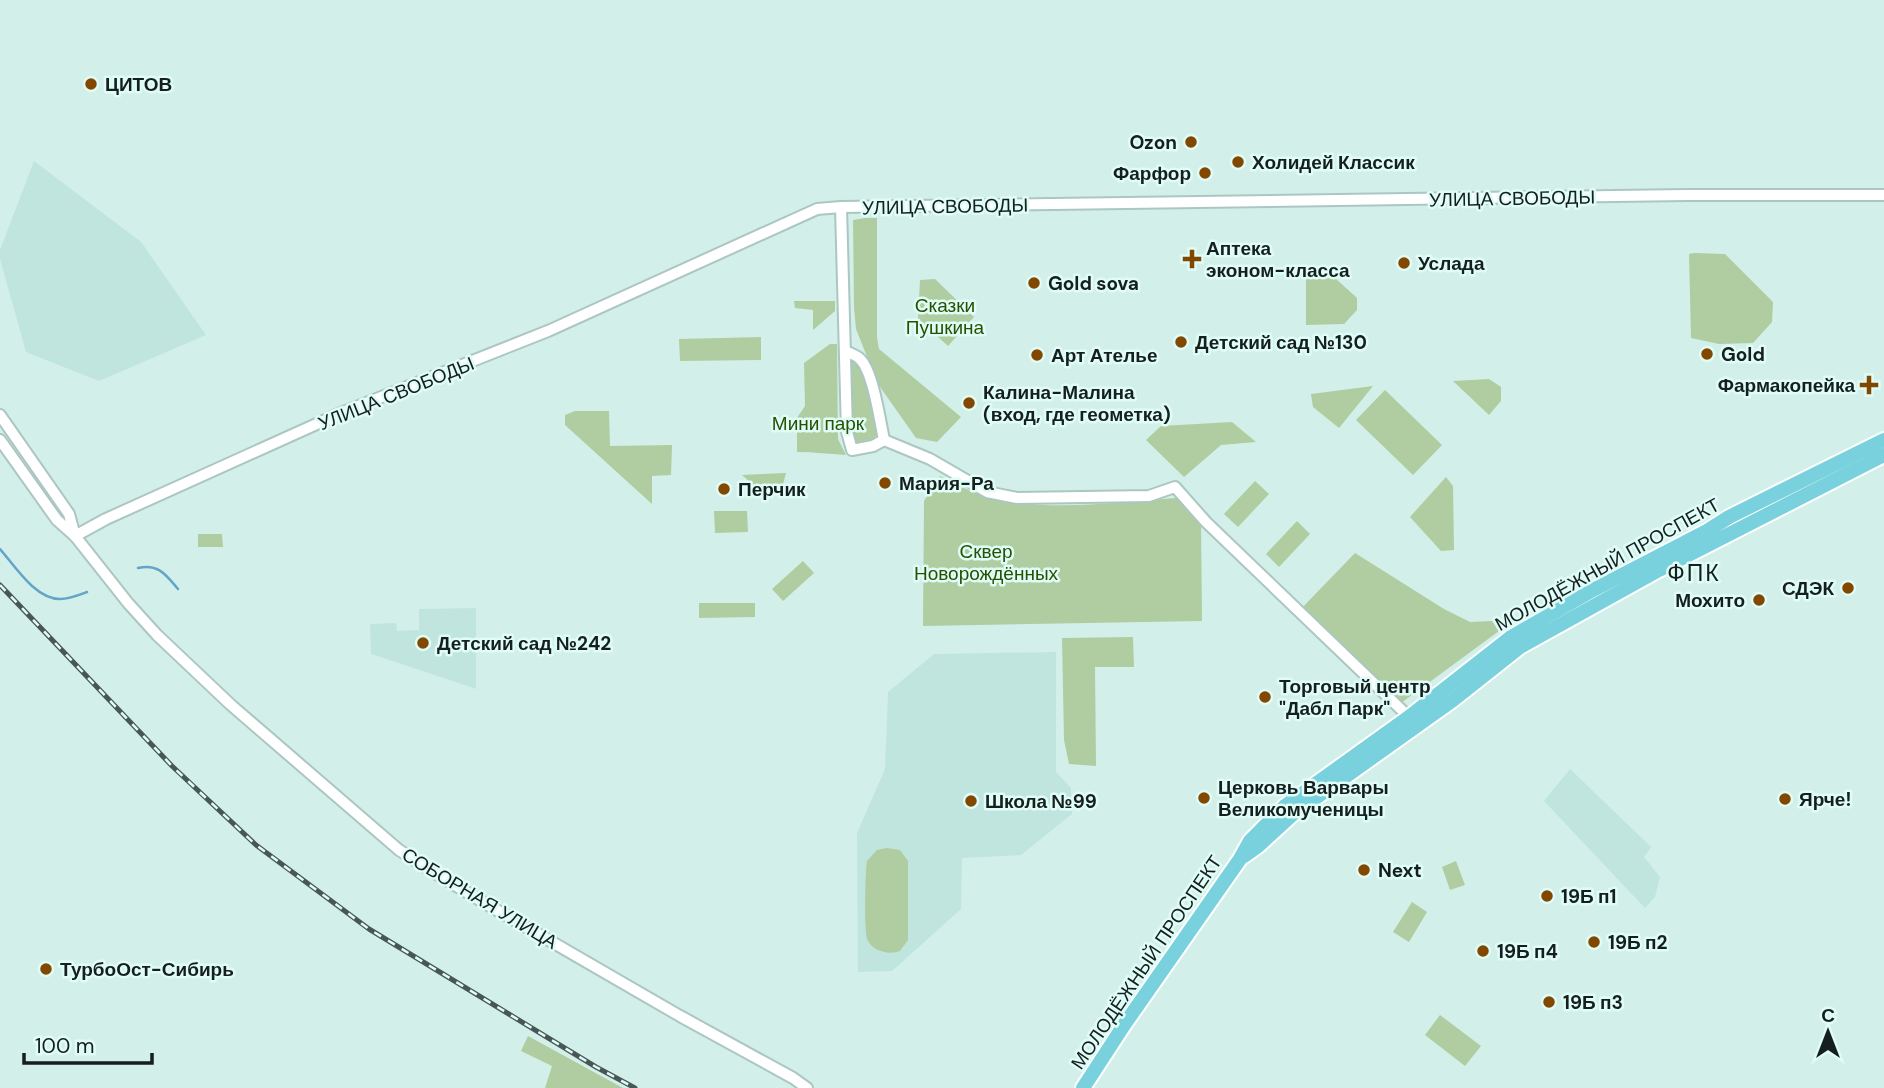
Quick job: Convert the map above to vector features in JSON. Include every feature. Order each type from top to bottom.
[{"type":"main road","name":"МОЛОДЁЖНЫЙ ПРОСПЕКТ","points":[[1083,1088],[1250,841],[1285,806],[1409,717],[1511,637],[1729,517],[1884,440]]},
{"type":"main road","name":"МОЛОДЁЖНЫЙ ПРОСПЕКТ","points":[[1240,859],[1293,814],[1453,699],[1520,647],[1659,570],[1884,454]]},
{"type":"street","name":"УЛИЦА СВОБОДЫ","points":[[75,536],[106,519],[341,414],[548,331],[817,209],[1687,195],[1884,195]]},
{"type":"street","points":[[841,207],[847,432],[852,450],[873,446],[884,440],[930,458],[987,492],[1017,498],[1149,496],[1175,487],[1206,522],[1409,717]]},
{"type":"street","points":[[845,351],[860,359],[867,371],[884,440]]},
{"type":"street","name":"СОБОРНАЯ УЛИЦА","points":[[0,415],[69,514],[75,536]]},
{"type":"street","name":"СОБОРНАЯ УЛИЦА","points":[[0,440],[57,520],[75,536],[128,603],[158,635],[231,705],[400,850],[459,888],[807,1088]]},
{"type":"shaded area","points":[[34,161],[141,242],[206,335],[99,381],[26,352],[0,259],[0,250]]},
{"type":"shaded area","name":"Детский сад №242","points":[[476,608],[476,689],[371,654],[370,624],[396,623],[397,631],[419,630],[419,609]]},
{"type":"shaded area","name":"Школа №99","points":[[1056,652],[1056,772],[1071,788],[1072,814],[1021,855],[962,858],[961,909],[892,971],[858,972],[857,833],[885,769],[888,692],[934,654]]},
{"type":"shaded area","points":[[1570,769],[1651,847],[1644,857],[1660,877],[1655,897],[1645,908],[1544,801]]},
{"type":"green space","points":[[877,218],[879,349],[961,417],[937,442],[916,438],[878,384],[856,329],[853,220]]},
{"type":"green space","points":[[1689,254],[1725,254],[1773,302],[1772,322],[1753,343],[1719,344],[1691,338]]},
{"type":"green space","points":[[1335,278],[1357,298],[1357,310],[1344,324],[1306,325],[1306,279]]},
{"type":"green space","name":"Сказки Пушкина","points":[[935,279],[974,317],[948,346],[918,319],[920,280]]},
{"type":"green space","points":[[794,301],[835,301],[835,311],[813,330],[813,310],[795,308]]},
{"type":"green space","points":[[761,337],[761,360],[680,361],[679,339]]},
{"type":"green space","name":"Мини парк","points":[[830,344],[837,344],[838,439],[846,455],[797,452],[797,418],[805,406],[804,363]]},
{"type":"green space","points":[[848,356],[859,361],[873,401],[878,433],[870,443],[855,446]]},
{"type":"green space","points":[[1489,379],[1501,387],[1501,401],[1489,415],[1453,381]]},
{"type":"green space","points":[[1373,386],[1339,428],[1313,407],[1311,394]]},
{"type":"green space","points":[[1385,390],[1442,445],[1413,475],[1356,420]]},
{"type":"green space","points":[[575,411],[609,411],[610,446],[672,445],[671,475],[652,476],[652,504],[565,425],[565,415]]},
{"type":"green space","points":[[1232,422],[1256,442],[1221,445],[1184,477],[1146,440],[1161,426]]},
{"type":"green space","points":[[786,473],[782,488],[769,499],[742,475]]},
{"type":"green space","name":"Сквер Новорождённых","points":[[940,476],[979,494],[1031,504],[1080,505],[1176,498],[1201,522],[1202,621],[923,626],[924,501]]},
{"type":"green space","points":[[1446,477],[1453,486],[1454,550],[1441,551],[1410,517]]},
{"type":"green space","points":[[1255,481],[1269,494],[1238,527],[1224,514]]},
{"type":"green space","points":[[714,511],[747,511],[748,532],[715,533]]},
{"type":"green space","points":[[1297,521],[1310,534],[1279,567],[1266,554]]},
{"type":"green space","points":[[198,534],[222,534],[223,547],[198,547]]},
{"type":"green space","points":[[1355,553],[1444,609],[1470,622],[1492,621],[1499,631],[1397,706],[1299,611]]},
{"type":"green space","points":[[803,561],[814,573],[783,601],[772,589]]},
{"type":"green space","points":[[699,603],[755,603],[755,617],[699,618]]},
{"type":"green space","points":[[1133,637],[1134,667],[1095,667],[1096,766],[1069,764],[1064,740],[1062,638]]},
{"type":"green space","points":[[877,850],[900,850],[908,861],[908,940],[900,951],[891,953],[877,950],[870,943],[865,925],[867,861]]},
{"type":"green space","points":[[1456,861],[1465,885],[1450,890],[1442,867]]},
{"type":"green space","points":[[1412,902],[1427,912],[1409,942],[1393,932]]},
{"type":"green space","points":[[1440,1015],[1481,1046],[1465,1066],[1425,1035]]},
{"type":"green space","points":[[528,1036],[623,1088],[545,1088],[552,1066],[521,1051]]},
{"type":"waterway","points":[[0,549],[26,580],[42,594],[60,599],[87,592]]},
{"type":"waterway","points":[[138,568],[156,569],[178,589]]},
{"type":"railway","points":[[0,585],[172,766],[256,845],[369,929],[635,1088]]},
{"type":"place","name":"ЦИТОВ","points":[[91,84]]},
{"type":"place","name":"Ozon","points":[[1191,142]]},
{"type":"place","name":"Холидей Классик","points":[[1238,162]]},
{"type":"place","name":"Фарфор","points":[[1205,173]]},
{"type":"place","name":"Аптека эконом-класса","points":[[1192,259]]},
{"type":"place","name":"Услада","points":[[1404,263]]},
{"type":"place","name":"Gold sova","points":[[1034,283]]},
{"type":"place","name":"Детский сад №130","points":[[1181,342]]},
{"type":"place","name":"Gold","points":[[1707,354]]},
{"type":"place","name":"Арт Ателье","points":[[1037,355]]},
{"type":"place","name":"Фармакопейка","points":[[1869,385]]},
{"type":"place","name":"Калина-Малина (вход, где геометка)","points":[[969,403]]},
{"type":"place","name":"Мария-Ра","points":[[885,483]]},
{"type":"place","name":"Перчик","points":[[724,489]]},
{"type":"place","name":"СДЭК","points":[[1848,588]]},
{"type":"place","name":"Мохито","points":[[1759,600]]},
{"type":"place","name":"Детский сад №242","points":[[423,643]]},
{"type":"place","name":"Торговый центр \"Дабл Парк\"","points":[[1265,697]]},
{"type":"place","name":"Церковь Варвары Великомученицы","points":[[1204,798]]},
{"type":"place","name":"Ярче!","points":[[1785,799]]},
{"type":"place","name":"Школа №99","points":[[971,801]]},
{"type":"place","name":"Next","points":[[1364,870]]},
{"type":"place","name":"19Б п1","points":[[1547,896]]},
{"type":"place","name":"19Б п2","points":[[1594,942]]},
{"type":"place","name":"19Б п4","points":[[1483,951]]},
{"type":"place","name":"ТурбоОст-Сибирь","points":[[46,969]]},
{"type":"place","name":"19Б п3","points":[[1549,1002]]},
{"type":"district","name":"ФПК","points":[[1694,573]]}]
